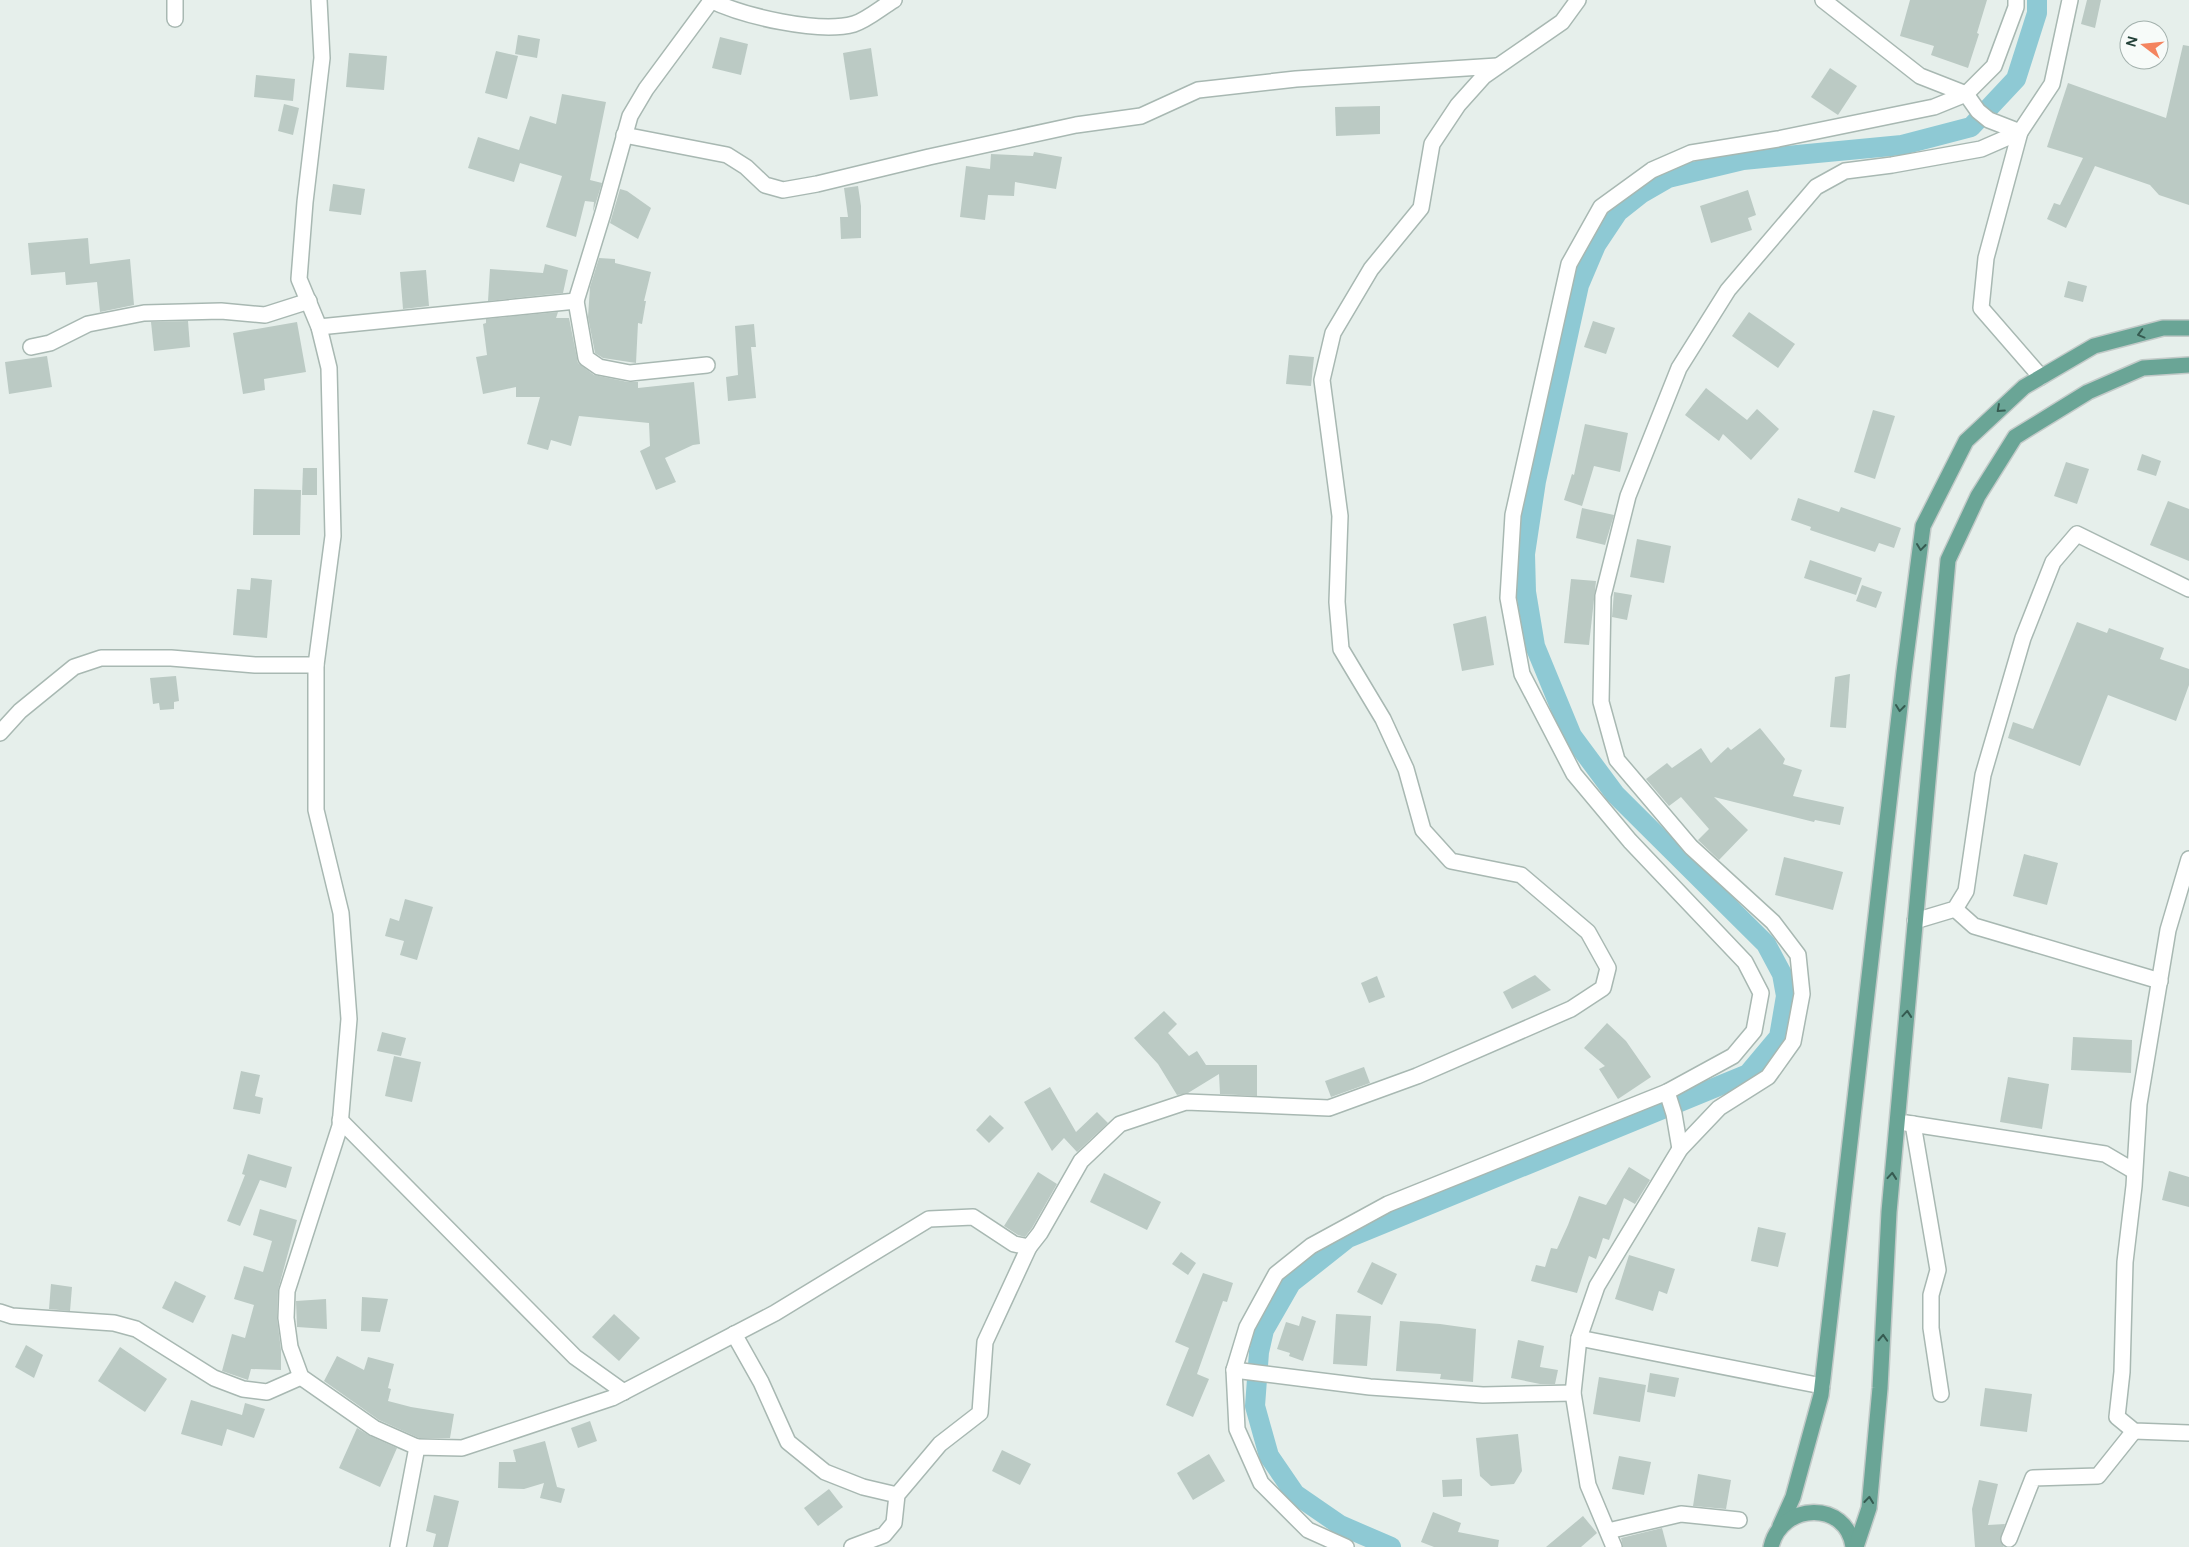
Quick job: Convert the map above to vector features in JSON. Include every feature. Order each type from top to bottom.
[{"type":"main road","points":[[1771,1547],[1774,1535],[1793,1497],[1822,1386],[1923,526],[1966,440],[2024,387],[2094,346],[2162,328],[2189,328]]},
{"type":"main road","points":[[1855,1547],[1868,1508],[1878,1407],[1889,1212],[1948,560],[1978,496],[2015,437],[2088,392],[2143,368],[2189,365]]},
{"type":"main road","points":[[1780,1526],[1790,1518],[1802,1513],[1815,1512],[1828,1515],[1839,1522],[1848,1532],[1855,1547]]},
{"type":"street","points":[[175,0],[175,19]]},
{"type":"street","points":[[319,0],[322,58],[305,202],[300,279],[319,327],[329,368],[333,536],[316,665],[316,810],[341,913],[349,1018],[340,1120],[287,1292],[286,1318],[290,1347],[301,1376],[374,1428],[417,1447],[462,1448],[612,1398],[775,1313],[930,1219],[972,1217],[1014,1244],[1029,1246]]},
{"type":"street","points":[[707,365],[630,373],[598,367],[586,358],[576,301],[630,116],[646,89],[711,0],[768,19],[832,28],[856,24],[894,0]]},
{"type":"street","points":[[852,1547],[884,1534],[894,1523],[897,1495],[940,1444],[980,1413],[985,1342],[1029,1246],[1040,1233],[1080,1161],[1120,1124],[1186,1102],[1329,1108],[1417,1076],[1553,1017],[1571,1009],[1603,988],[1608,968],[1588,932],[1521,875],[1451,861],[1423,830],[1406,769],[1383,719],[1341,650],[1337,602],[1340,516],[1322,380],[1333,333],[1370,269],[1421,208],[1432,144],[1458,105],[1484,76],[1562,22],[1578,0]]},
{"type":"street","points":[[1823,0],[1920,76],[1966,94],[1984,116],[2020,132]]},
{"type":"street","points":[[1346,1547],[1308,1530],[1261,1482],[1237,1429],[1248,1371],[1247,1327],[1276,1274],[1311,1246],[1388,1204],[1668,1095],[1733,1056],[1754,1031],[1761,992],[1745,962],[1630,841],[1574,774],[1522,674],[1508,598],[1512,515],[1569,264],[1601,207],[1652,170],[1691,153],[1778,139],[1934,107],[1966,94],[1994,66],[2016,7],[2016,0]]},
{"type":"street","points":[[2041,378],[1982,308],[1986,258],[2020,132],[2052,84],[2070,0]]},
{"type":"street","points":[[624,135],[727,155],[746,167],[765,185],[783,190],[818,184],[929,156],[1076,125],[1141,116],[1198,90],[1296,79],[1499,66]]},
{"type":"street","points":[[1614,1547],[1588,1485],[1573,1393],[1579,1338],[1597,1286],[1680,1149],[1719,1108],[1768,1077],[1792,1042],[1802,994],[1798,955],[1773,922],[1691,847],[1617,760],[1601,702],[1603,596],[1628,496],[1679,368],[1728,290],[1816,187],[1845,171],[1892,165],[1981,149],[2020,132]]},
{"type":"street","points":[[31,347],[50,343],[88,324],[144,313],[221,311],[265,315],[309,301]]},
{"type":"street","points":[[319,327],[576,301]]},
{"type":"street","points":[[1915,921],[1955,909],[1966,891],[1983,775],[2023,638],[2053,562],[2077,534],[2189,589]]},
{"type":"street","points":[[0,733],[20,711],[74,667],[101,658],[171,658],[254,665],[316,665]]},
{"type":"street","points":[[2189,859],[2168,930],[2138,1104],[2134,1171],[2125,1262],[2122,1372],[2117,1417],[2134,1431],[2189,1433]]},
{"type":"street","points":[[1955,909],[1974,926],[2160,981]]},
{"type":"street","points":[[1668,1095],[1674,1114],[1680,1149]]},
{"type":"street","points":[[340,1120],[575,1357],[624,1392]]},
{"type":"street","points":[[1897,1122],[2105,1154],[2134,1171]]},
{"type":"street","points":[[1913,1124],[1938,1270],[1931,1295],[1931,1328],[1941,1394]]},
{"type":"street","points":[[0,1312],[12,1316],[114,1323],[136,1329],[214,1378],[243,1388],[267,1392],[301,1376]]},
{"type":"street","points":[[734,1334],[761,1382],[788,1442],[825,1472],[864,1487],[897,1495]]},
{"type":"street","points":[[1579,1338],[1822,1386]]},
{"type":"street","points":[[1248,1371],[1370,1387],[1483,1395],[1573,1393]]},
{"type":"street","points":[[2009,1539],[2033,1478],[2098,1476],[2134,1431]]},
{"type":"street","points":[[398,1547],[417,1447]]},
{"type":"street","points":[[1608,1531],[1640,1522],[1681,1514],[1739,1520]]},
{"type":"building","points":[[1910,0],[1987,0],[1968,68],[1931,55],[1934,46],[1900,36]]},
{"type":"building","points":[[2087,0],[2101,0],[2095,28],[2081,24]]},
{"type":"building","points":[[518,35],[540,39],[537,58],[515,54]]},
{"type":"building","points":[[720,37],[748,44],[741,75],[712,68]]},
{"type":"building","points":[[2183,45],[2189,46],[2189,205],[2159,195],[2150,185],[2095,166],[2066,228],[2047,219],[2054,203],[2060,205],[2083,158],[2047,147],[2068,83],[2166,118]]},
{"type":"building","points":[[871,48],[878,96],[850,100],[843,53]]},
{"type":"building","points":[[496,51],[518,56],[507,99],[485,93]]},
{"type":"building","points":[[349,53],[387,56],[384,90],[346,87]]},
{"type":"building","points":[[1830,68],[1857,86],[1838,115],[1811,97]]},
{"type":"building","points":[[256,75],[295,79],[293,101],[254,97]]},
{"type":"building","points":[[562,94],[606,102],[590,180],[602,183],[593,212],[594,202],[585,201],[576,237],[546,227],[562,176],[520,163],[514,182],[468,168],[478,137],[519,150],[530,116],[556,124]]},
{"type":"building","points":[[284,104],[299,108],[293,135],[278,131]]},
{"type":"building","points":[[1380,106],[1380,134],[1336,136],[1335,107]]},
{"type":"building","points":[[1034,152],[1062,157],[1056,189],[1015,182],[1014,196],[988,195],[985,220],[960,217],[966,166],[990,169],[991,154],[1033,156]]},
{"type":"building","points":[[333,184],[365,189],[361,215],[329,211]]},
{"type":"building","points":[[858,186],[861,206],[861,238],[841,239],[840,217],[848,217],[844,188]]},
{"type":"building","points":[[620,189],[627,191],[651,208],[638,239],[610,223]]},
{"type":"building","points":[[1748,190],[1756,215],[1748,218],[1752,230],[1711,243],[1700,206]]},
{"type":"building","points":[[88,238],[90,264],[130,259],[134,305],[100,312],[97,282],[66,285],[65,272],[31,275],[28,243]]},
{"type":"building","points":[[599,258],[615,259],[615,263],[651,272],[644,301],[646,301],[642,324],[638,323],[636,363],[603,358],[595,353],[588,317],[590,287]]},
{"type":"building","points":[[545,264],[568,270],[563,293],[488,301],[490,269],[543,273]]},
{"type":"building","points":[[426,270],[429,306],[403,309],[400,272]]},
{"type":"building","points":[[2068,281],[2087,286],[2083,302],[2064,297]]},
{"type":"building","points":[[558,312],[556,318],[569,318],[578,363],[594,375],[628,382],[638,382],[638,388],[694,382],[700,444],[693,445],[665,458],[676,482],[656,490],[640,451],[650,446],[649,423],[579,416],[571,446],[551,440],[548,450],[527,444],[540,397],[516,397],[516,387],[483,394],[476,357],[487,355],[483,324],[486,323],[486,319]]},
{"type":"building","points":[[1749,312],[1795,344],[1778,368],[1732,336]]},
{"type":"building","points":[[188,321],[190,347],[154,351],[151,322]]},
{"type":"building","points":[[1593,321],[1615,328],[1606,354],[1584,347]]},
{"type":"building","points":[[297,322],[306,372],[264,379],[265,390],[243,394],[233,333]]},
{"type":"building","points":[[754,324],[756,347],[751,347],[756,398],[728,401],[726,377],[738,375],[735,326]]},
{"type":"building","points":[[1289,355],[1314,357],[1311,386],[1286,384]]},
{"type":"building","points":[[47,356],[52,387],[9,394],[5,362]]},
{"type":"building","points":[[1706,388],[1747,420],[1757,409],[1779,429],[1751,460],[1723,434],[1719,441],[1685,415]]},
{"type":"building","points":[[1873,410],[1895,416],[1875,479],[1854,472]]},
{"type":"building","points":[[1585,424],[1628,433],[1620,472],[1594,466],[1582,506],[1564,500],[1572,474],[1574,475]]},
{"type":"building","points":[[2142,454],[2161,461],[2156,476],[2137,470]]},
{"type":"building","points":[[2066,462],[2089,469],[2077,504],[2054,496]]},
{"type":"building","points":[[303,468],[317,468],[317,495],[302,495]]},
{"type":"building","points":[[254,489],[301,490],[300,535],[253,535]]},
{"type":"building","points":[[1798,498],[1839,512],[1841,507],[1901,528],[1894,548],[1879,543],[1875,552],[1810,530],[1811,527],[1791,520]]},
{"type":"building","points":[[2168,501],[2189,509],[2189,561],[2150,545]]},
{"type":"building","points":[[1582,508],[1614,515],[1605,545],[1576,538]]},
{"type":"building","points":[[1637,539],[1671,546],[1664,583],[1630,577]]},
{"type":"building","points":[[1810,560],[1862,578],[1856,595],[1804,578]]},
{"type":"building","points":[[251,578],[272,580],[267,638],[233,635],[237,589],[250,590]]},
{"type":"building","points":[[1571,579],[1596,581],[1589,645],[1564,643]]},
{"type":"building","points":[[1862,585],[1882,592],[1876,608],[1856,601]]},
{"type":"building","points":[[1614,592],[1632,595],[1627,620],[1612,617]]},
{"type":"building","points":[[1486,616],[1494,665],[1462,671],[1453,624]]},
{"type":"building","points":[[2077,622],[2107,633],[2109,628],[2164,648],[2160,659],[2189,669],[2189,685],[2176,721],[2108,695],[2080,766],[2008,738],[2013,722],[2033,729]]},
{"type":"building","points":[[1850,674],[1846,728],[1830,727],[1835,677]]},
{"type":"building","points":[[176,676],[179,701],[174,702],[174,709],[160,710],[159,703],[153,704],[150,678]]},
{"type":"building","points":[[1760,728],[1785,759],[1783,764],[1802,770],[1793,796],[1844,807],[1840,825],[1815,820],[1814,822],[1714,797],[1748,830],[1719,860],[1698,840],[1709,829],[1681,797],[1669,806],[1646,779],[1667,763],[1672,768],[1701,748],[1711,763],[1728,747],[1731,750]]},
{"type":"building","points":[[2024,854],[2058,863],[2047,905],[2013,896]]},
{"type":"building","points":[[1784,857],[1843,872],[1833,910],[1775,895]]},
{"type":"building","points":[[405,899],[433,907],[417,960],[400,955],[404,941],[385,936],[390,918],[399,921]]},
{"type":"building","points":[[1535,975],[1551,990],[1512,1009],[1503,992]]},
{"type":"building","points":[[1377,976],[1385,997],[1369,1003],[1361,983]]},
{"type":"building","points":[[1164,1011],[1177,1024],[1168,1033],[1189,1056],[1197,1051],[1206,1065],[1257,1065],[1257,1096],[1220,1094],[1219,1074],[1188,1093],[1177,1095],[1158,1064],[1134,1038]]},
{"type":"building","points":[[1607,1023],[1626,1041],[1651,1077],[1618,1099],[1599,1069],[1605,1066],[1584,1048]]},
{"type":"building","points":[[382,1032],[406,1038],[401,1056],[377,1051]]},
{"type":"building","points":[[2073,1037],[2132,1040],[2131,1073],[2071,1070]]},
{"type":"building","points":[[394,1056],[421,1062],[412,1102],[385,1096]]},
{"type":"building","points":[[1364,1067],[1370,1083],[1331,1097],[1325,1081]]},
{"type":"building","points":[[241,1071],[260,1075],[255,1096],[263,1098],[260,1114],[233,1109]]},
{"type":"building","points":[[2008,1077],[2049,1084],[2042,1129],[2000,1122]]},
{"type":"building","points":[[1050,1087],[1076,1132],[1097,1112],[1108,1123],[1077,1152],[1064,1138],[1052,1151],[1024,1102]]},
{"type":"building","points":[[990,1115],[1004,1128],[989,1143],[976,1130]]},
{"type":"building","points":[[248,1154],[292,1167],[286,1188],[260,1180],[240,1226],[227,1221],[245,1175],[242,1174]]},
{"type":"building","points":[[1629,1167],[1650,1180],[1635,1204],[1624,1198],[1609,1240],[1603,1238],[1596,1259],[1589,1256],[1577,1293],[1531,1281],[1536,1265],[1545,1267],[1551,1248],[1557,1249],[1579,1196],[1606,1205]]},
{"type":"building","points":[[2169,1171],[2189,1177],[2189,1207],[2162,1200]]},
{"type":"building","points":[[1038,1172],[1057,1184],[1025,1237],[1004,1226]]},
{"type":"building","points":[[1104,1173],[1161,1202],[1147,1230],[1090,1202]]},
{"type":"building","points":[[260,1209],[297,1220],[278,1290],[277,1318],[281,1350],[281,1370],[251,1369],[248,1380],[222,1371],[232,1334],[245,1338],[254,1305],[234,1299],[244,1266],[263,1272],[272,1241],[253,1235]]},
{"type":"building","points":[[1758,1227],[1786,1233],[1778,1267],[1751,1261]]},
{"type":"building","points":[[1181,1252],[1196,1263],[1188,1275],[1172,1264]]},
{"type":"building","points":[[1629,1255],[1675,1269],[1667,1294],[1659,1291],[1653,1311],[1615,1299]]},
{"type":"building","points":[[1372,1262],[1397,1274],[1382,1305],[1357,1292]]},
{"type":"building","points":[[1203,1273],[1233,1283],[1227,1302],[1223,1301],[1197,1374],[1209,1379],[1193,1417],[1166,1405],[1189,1348],[1175,1342]]},
{"type":"building","points":[[175,1281],[206,1296],[193,1323],[162,1308]]},
{"type":"building","points":[[51,1284],[72,1287],[70,1311],[49,1309]]},
{"type":"building","points":[[362,1297],[388,1299],[380,1332],[361,1331]]},
{"type":"building","points":[[326,1299],[327,1329],[297,1327],[296,1301]]},
{"type":"building","points":[[614,1314],[640,1338],[619,1361],[592,1337]]},
{"type":"building","points":[[1336,1314],[1371,1316],[1367,1366],[1333,1364]]},
{"type":"building","points":[[1302,1316],[1316,1321],[1303,1361],[1289,1356],[1290,1353],[1277,1349],[1286,1322],[1299,1326]]},
{"type":"building","points":[[1400,1321],[1476,1329],[1473,1382],[1440,1379],[1441,1374],[1396,1371]]},
{"type":"building","points":[[1518,1340],[1544,1346],[1540,1367],[1558,1370],[1555,1384],[1540,1384],[1511,1378]]},
{"type":"building","points":[[26,1345],[43,1355],[34,1378],[15,1367]]},
{"type":"building","points":[[120,1347],[167,1379],[145,1412],[98,1381]]},
{"type":"building","points":[[337,1356],[364,1370],[368,1357],[394,1364],[388,1388],[391,1389],[388,1401],[454,1414],[450,1438],[419,1438],[379,1420],[324,1381]]},
{"type":"building","points":[[1650,1373],[1679,1378],[1675,1397],[1647,1392]]},
{"type":"building","points":[[1599,1377],[1646,1385],[1640,1422],[1593,1414]]},
{"type":"building","points":[[1985,1388],[2032,1394],[2027,1432],[1980,1426]]},
{"type":"building","points":[[191,1400],[242,1415],[245,1403],[265,1409],[254,1438],[227,1429],[222,1446],[181,1434]]},
{"type":"building","points":[[590,1421],[597,1441],[578,1448],[571,1428]]},
{"type":"building","points":[[357,1428],[397,1448],[380,1487],[339,1468]]},
{"type":"building","points":[[1518,1434],[1522,1471],[1514,1484],[1491,1486],[1480,1476],[1476,1438]]},
{"type":"building","points":[[545,1441],[557,1487],[565,1489],[561,1503],[540,1498],[544,1483],[524,1489],[498,1488],[499,1462],[516,1462],[513,1450]]},
{"type":"building","points":[[1002,1450],[1031,1464],[1020,1485],[992,1471]]},
{"type":"building","points":[[1209,1454],[1225,1481],[1193,1500],[1177,1473]]},
{"type":"building","points":[[1619,1456],[1651,1462],[1644,1495],[1612,1489]]},
{"type":"building","points":[[1698,1474],[1731,1480],[1726,1509],[1693,1506]]},
{"type":"building","points":[[1462,1479],[1462,1496],[1443,1497],[1442,1480]]},
{"type":"building","points":[[1979,1480],[1998,1484],[1988,1525],[2005,1524],[2000,1540],[2004,1547],[1975,1547],[1972,1509]]},
{"type":"building","points":[[829,1489],[843,1507],[818,1526],[804,1508]]},
{"type":"building","points":[[434,1495],[459,1501],[448,1547],[433,1547],[436,1534],[426,1531]]},
{"type":"building","points":[[1433,1512],[1461,1523],[1458,1532],[1499,1540],[1498,1547],[1434,1547],[1421,1542]]},
{"type":"building","points":[[1583,1516],[1597,1533],[1581,1547],[1546,1547]]},
{"type":"building","points":[[1662,1528],[1667,1547],[1623,1547],[1621,1538]]},
{"type":"waterway","points":[[1391,1547],[1340,1525],[1295,1494],[1269,1456],[1255,1406],[1259,1352],[1264,1330],[1291,1283],[1348,1238],[1748,1074],[1779,1037],[1786,996],[1782,974],[1766,944],[1615,794],[1572,736],[1535,646],[1526,592],[1525,554],[1536,481],[1579,285],[1596,245],[1618,212],[1642,193],[1668,178],[1743,160],[1902,145],[1971,127],[2016,79],[2037,13],[2037,0]]}]
